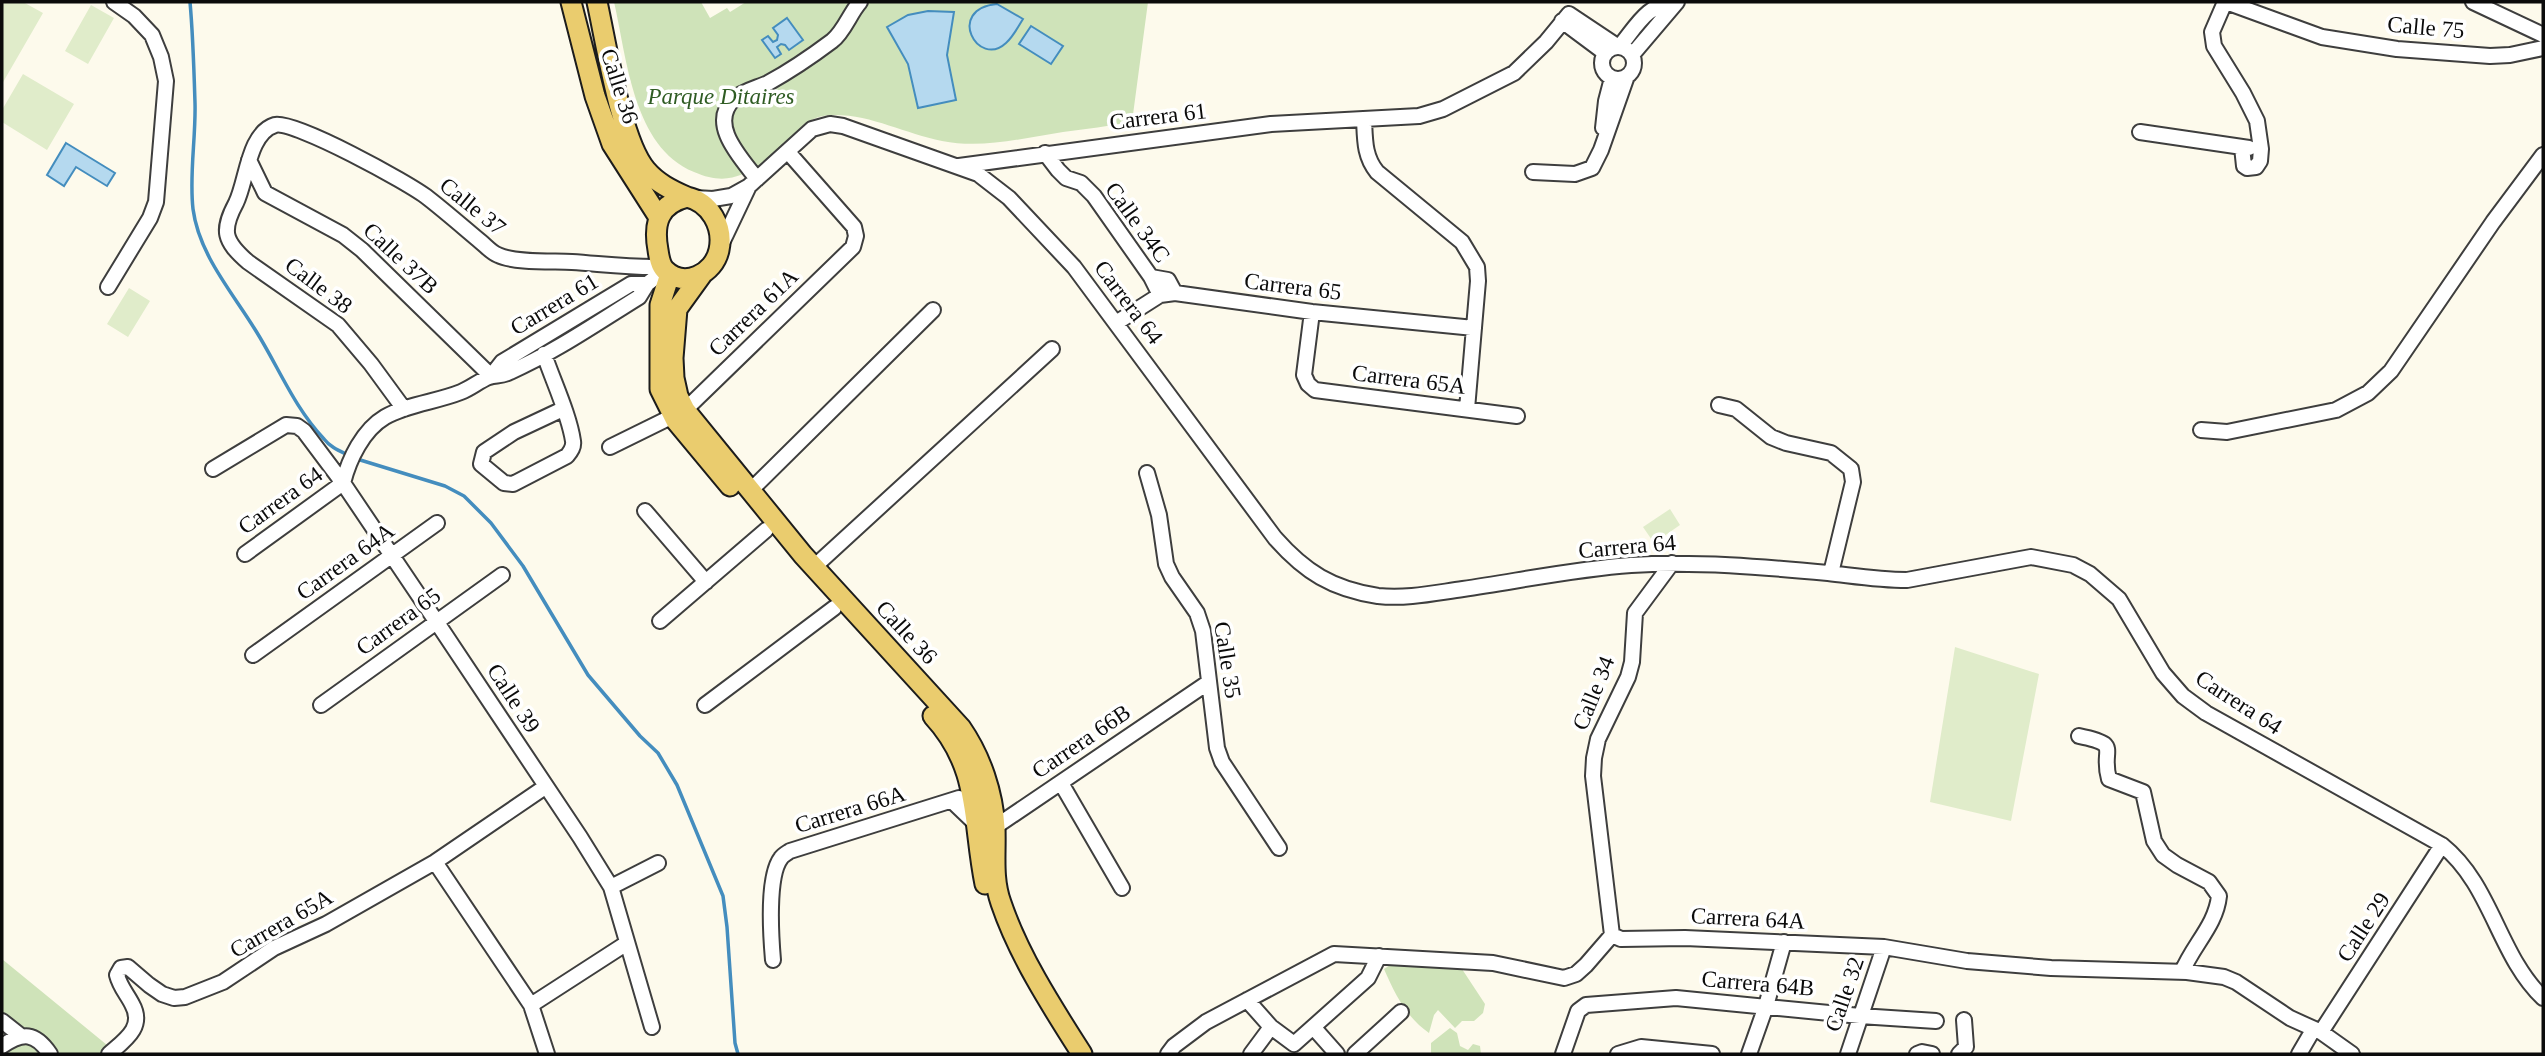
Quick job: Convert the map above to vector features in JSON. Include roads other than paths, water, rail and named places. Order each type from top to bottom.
[{"type":"main road","name":"Calle 36","points":[[571,2],[582,50],[607,131],[657,216]]},
{"type":"main road","name":"Calle 36","points":[[597,2],[619,100],[636,155],[654,179],[668,189],[691,198]]},
{"type":"main road","points":[[691,198],[711,212],[719,227],[720,247],[712,264],[703,273],[695,278],[683,279],[666,271],[657,242],[657,216],[667,205],[691,198]]},
{"type":"main road","name":"Calle 36","points":[[666,271],[660,305],[660,389],[766,530],[945,728],[963,758],[971,791],[986,826],[1000,902],[1025,956],[1082,1054]]},
{"type":"main road","name":"Calle 36","points":[[703,273],[677,309],[673,358],[679,413],[814,567],[961,728],[975,748],[986,776],[989,904],[1015,960],[1068,1054]]},
{"type":"street","points":[[108,287],[156,202],[166,81],[161,57],[152,35],[134,16],[114,2]]},
{"type":"street","points":[[753,182],[725,131],[728,106],[735,98],[771,81],[832,41],[860,2]]},
{"type":"street","points":[[2140,132],[2242,147],[2242,162],[2247,168],[2259,164],[2261,149],[2257,121],[2244,93],[2214,46],[2212,32],[2225,2]]},
{"type":"street","name":"Calle 75","points":[[2225,2],[2322,37],[2397,49],[2490,56],[2543,48]]},
{"type":"street","points":[[2473,2],[2543,36]]},
{"type":"street","points":[[1617,85],[1602,64],[1676,3]]},
{"type":"street","name":"Carrera 61","points":[[959,166],[1262,125],[1419,116],[1443,110],[1494,85],[1527,63],[1565,17],[1623,47]]},
{"type":"street","points":[[1533,172],[1575,174],[1592,168],[1601,150],[1617,85],[1634,65],[1623,47]]},
{"type":"street","points":[[1364,119],[1366,153],[1370,164],[1462,242],[1477,267],[1467,409]]},
{"type":"street","name":"Calle 37","points":[[271,127],[279,124],[296,130],[387,171],[426,196],[497,255],[666,271]]},
{"type":"street","name":"Carrera 64","points":[[691,198],[731,196],[753,182],[812,129],[830,124],[843,125],[959,166],[989,180],[1074,267],[1275,538],[1298,563],[1329,582],[1353,590],[1398,598],[1629,566],[1672,564],[1831,573],[1871,580],[1907,580],[2031,557],[2073,565],[2090,574],[2119,599],[2162,673],[2183,696],[2206,713],[2442,845],[2468,872],[2524,976],[2543,998]]},
{"type":"street","name":"Calle 38","points":[[271,127],[260,135],[249,160],[238,198],[226,222],[227,237],[238,254],[338,325],[404,409]]},
{"type":"street","name":"Carrera 61A","points":[[610,447],[679,413],[853,247],[856,236],[854,227],[788,152]]},
{"type":"street","name":"Calle 34C","points":[[1045,153],[1058,170],[1066,177],[1081,183],[1094,196],[1151,277],[1168,281],[1167,294]]},
{"type":"street","points":[[2201,430],[2227,432],[2336,410],[2368,393],[2391,371],[2493,222],[2543,155]]},
{"type":"street","points":[[238,198],[265,193],[249,160]]},
{"type":"street","name":"Carrera 64","points":[[720,247],[753,182]]},
{"type":"street","name":"Calle 37B","points":[[265,193],[343,235],[491,376]]},
{"type":"street","name":"Carrera 61","points":[[343,483],[346,468],[362,440],[385,418],[404,409],[462,391],[491,376],[509,373],[639,297],[647,284],[666,271]]},
{"type":"street","name":"Carrera 61","points":[[491,376],[502,362],[631,284],[647,284]]},
{"type":"street","points":[[1116,323],[1167,294]]},
{"type":"street","name":"Carrera 65","points":[[1167,294],[1474,328]]},
{"type":"street","points":[[750,491],[933,310]]},
{"type":"street","name":"Carrera 65A","points":[[1312,312],[1304,375],[1315,390],[1517,416]]},
{"type":"street","points":[[814,567],[1052,349]]},
{"type":"street","points":[[544,354],[563,409],[574,444],[567,456],[513,484],[504,483],[481,464],[484,452],[514,432],[563,409]]},
{"type":"street","points":[[1719,405],[1736,409],[1771,437],[1831,453],[1851,469],[1853,482],[1831,573]]},
{"type":"street","name":"Calle 39","points":[[213,469],[286,425],[297,426],[304,431],[391,554],[611,887],[652,1027]]},
{"type":"street","name":"Calle 35","points":[[1147,473],[1159,515],[1166,564],[1197,613],[1203,631],[1217,748],[1222,762],[1279,848]]},
{"type":"street","name":"Carrera 64","points":[[245,554],[343,483]]},
{"type":"street","points":[[645,511],[706,582]]},
{"type":"street","name":"Carrera 64A","points":[[253,655],[437,523]]},
{"type":"street","points":[[660,621],[766,530]]},
{"type":"street","name":"Calle 34","points":[[1612,935],[1593,776],[1594,758],[1598,739],[1628,677],[1632,662],[1635,613],[1672,564]]},
{"type":"street","name":"Carrera 65","points":[[321,705],[502,575]]},
{"type":"street","points":[[705,705],[834,608]]},
{"type":"street","name":"Carrera 66B","points":[[986,826],[1061,783],[1209,682]]},
{"type":"street","points":[[2079,736],[2106,744],[2109,751],[2109,779],[2143,792],[2154,841],[2163,855],[2209,882],[2219,896],[2217,912],[2187,959],[2182,972]]},
{"type":"street","points":[[1061,783],[1122,888]]},
{"type":"street","name":"Carrera 65A","points":[[109,1054],[134,1031],[138,1020],[119,983],[117,975],[121,968],[128,967],[162,994],[174,998],[185,997],[233,977],[274,948],[326,924],[435,862],[545,787]]},
{"type":"street","name":"Carrera 66A","points":[[773,960],[770,921],[775,879],[780,859],[790,850],[953,802],[971,791]]},
{"type":"street","points":[[953,802],[986,826]]},
{"type":"street","name":"Calle 29","points":[[2298,1054],[2317,1031],[2442,845]]},
{"type":"street","points":[[435,862],[531,1005],[547,1054]]},
{"type":"street","points":[[611,887],[658,863]]},
{"type":"street","points":[[1168,1054],[1174,1046],[1206,1022],[1334,954],[1493,963],[1564,978],[1577,974],[1612,935]]},
{"type":"street","name":"Carrera 64A","points":[[1612,935],[1621,939],[1685,938],[1884,947],[1967,961],[2182,972],[2224,977],[2352,1054]]},
{"type":"street","points":[[1749,1054],[1784,942]]},
{"type":"street","points":[[531,1005],[627,943]]},
{"type":"street","name":"Calle 32","points":[[1848,1054],[1884,947]]},
{"type":"street","points":[[1247,1000],[1271,1027],[1294,1044],[1368,978],[1379,956]]},
{"type":"street","name":"Carrera 64B","points":[[1563,1054],[1578,1011],[1586,1005],[1676,998],[1936,1021]]},
{"type":"street","points":[[1354,1054],[1401,1012]]},
{"type":"street","points":[[1959,1054],[1966,1047],[1964,1020]]},
{"type":"street","points":[[2,1021],[25,1036],[37,1040],[50,1054]]},
{"type":"street","points":[[1251,1054],[1271,1027]]},
{"type":"street","points":[[1314,1028],[1337,1054]]},
{"type":"street","points":[[2,1046],[25,1036]]},
{"type":"street","points":[[1618,1054],[1641,1047],[1712,1054]]},
{"type":"street","points":[[1917,1054],[1932,1054]]},
{"type":"water","points":[[997,4],[1023,19],[1006,43],[995,49],[985,49],[972,35],[970,25],[973,16],[981,8]]},
{"type":"water","points":[[928,11],[954,12],[947,55],[956,100],[918,108],[908,64],[887,27],[908,15]]},
{"type":"water","points":[[787,18],[803,40],[789,50],[781,44],[777,47],[781,54],[775,58],[762,40],[768,36],[773,42],[777,40],[778,35],[773,28]]},
{"type":"water","points":[[1031,26],[1063,46],[1051,64],[1019,44]]},
{"type":"water","points":[[66,143],[115,173],[107,186],[76,167],[64,186],[47,175]]},
{"type":"waterway","points":[[190,2],[195,103],[192,196],[196,226],[218,273],[256,331],[304,414],[327,442],[350,456]]},
{"type":"waterway","points":[[357,459],[445,486],[464,496],[491,523],[523,566],[588,675],[658,753],[677,785],[723,896],[738,1054]]},
{"type":"park label","name":"Parque Ditaires","points":[[721,96]]}]
